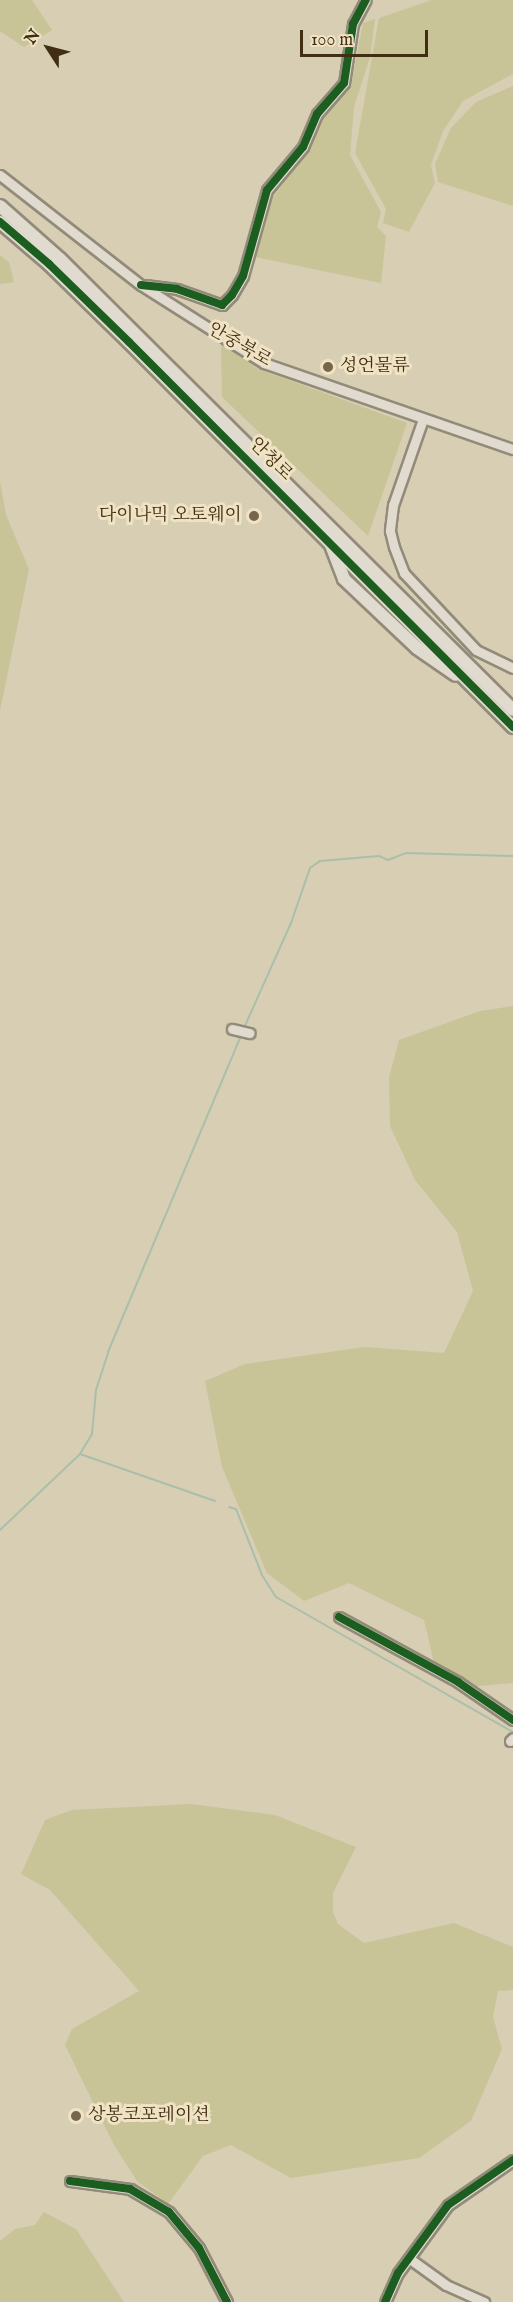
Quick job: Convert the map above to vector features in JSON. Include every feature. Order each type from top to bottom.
[{"type":"street","points":[[141,285],[177,289],[222,305],[232,295],[243,276],[267,190],[303,147],[317,114],[344,82],[353,24],[366,0]]},
{"type":"street","name":"안중북로","points":[[0,175],[141,285],[264,363],[513,450]]},
{"type":"street","name":"안청로","points":[[0,206],[60,259],[513,710]]},
{"type":"street","name":"안청로","points":[[0,222],[49,264],[329,539],[513,727]]},
{"type":"street","points":[[423,418],[393,505],[390,531],[394,548],[405,573],[476,650],[513,668]]},
{"type":"street","points":[[329,539],[344,579],[430,658],[477,689]]},
{"type":"street","points":[[231,1029],[250,1033]]},
{"type":"street","points":[[339,1617],[452,1678],[513,1720]]},
{"type":"street","points":[[385,2302],[398,2273],[448,2205],[513,2160]]},
{"type":"street","points":[[70,2181],[130,2189],[170,2212],[199,2248],[227,2302]]},
{"type":"street","points":[[410,2259],[446,2285],[484,2302]]},
{"type":"shaded area","points":[[0,0],[32,0],[52,30],[24,47],[0,31]]},
{"type":"shaded area","points":[[432,0],[513,0],[513,74],[463,101],[443,131],[431,165],[435,183],[409,232],[383,223],[386,209],[355,153],[379,18]]},
{"type":"shaded area","points":[[375,19],[370,57],[354,107],[350,155],[381,212],[377,227],[386,236],[381,283],[255,257],[270,201],[312,146],[320,119],[352,79],[363,23]]},
{"type":"shaded area","points":[[513,86],[513,206],[438,182],[435,164],[451,128],[476,102]]},
{"type":"shaded area","points":[[0,255],[9,262],[14,282],[0,284]]},
{"type":"shaded area","points":[[221,343],[258,369],[407,423],[368,536],[222,397]]},
{"type":"shaded area","points":[[0,482],[6,515],[29,569],[0,711]]},
{"type":"shaded area","points":[[513,1006],[513,1683],[469,1687],[434,1663],[424,1620],[349,1583],[304,1601],[267,1573],[222,1467],[205,1381],[245,1364],[365,1347],[444,1353],[473,1291],[457,1232],[415,1180],[390,1126],[389,1077],[399,1040],[480,1011]]},
{"type":"shaded area","points":[[191,1804],[275,1815],[356,1847],[333,1893],[333,1912],[338,1924],[364,1943],[454,1923],[513,1947],[513,1990],[498,1991],[493,2017],[502,2049],[471,2121],[419,2158],[291,2178],[231,2145],[203,2156],[168,2204],[137,2181],[114,2145],[65,2045],[72,2029],[139,1991],[50,1890],[21,1874],[45,1820],[72,1810]]},
{"type":"shaded area","points":[[44,2212],[76,2229],[124,2302],[0,2302],[0,2241],[15,2229],[35,2225]]},
{"type":"waterway","points":[[244,1028],[291,923],[310,868],[320,861],[379,856],[388,860],[406,853],[513,856]]},
{"type":"waterway","points":[[80,1454],[92,1434],[96,1390],[108,1352],[242,1033]]},
{"type":"waterway","points":[[0,1530],[80,1454],[215,1501]]},
{"type":"waterway","points":[[229,1507],[236,1509],[262,1575],[276,1597],[513,1732]]},
{"type":"cycle path","points":[[141,285],[177,289],[222,305],[232,295],[243,276],[267,190],[303,147],[317,114],[344,83],[353,24],[366,0]]},
{"type":"cycle path","points":[[0,222],[49,264],[129,342],[513,727]]},
{"type":"cycle path","points":[[339,1617],[458,1682],[513,1720]]},
{"type":"cycle path","points":[[385,2302],[398,2273],[448,2205],[513,2160]]},
{"type":"cycle path","points":[[70,2181],[130,2189],[169,2212],[199,2248],[227,2302]]},
{"type":"place","name":"성언물류","points":[[328,367]]},
{"type":"place","name":"다이나믹 오토웨이","points":[[254,516]]},
{"type":"place","name":"상봉코포레이션","points":[[76,2116]]}]
